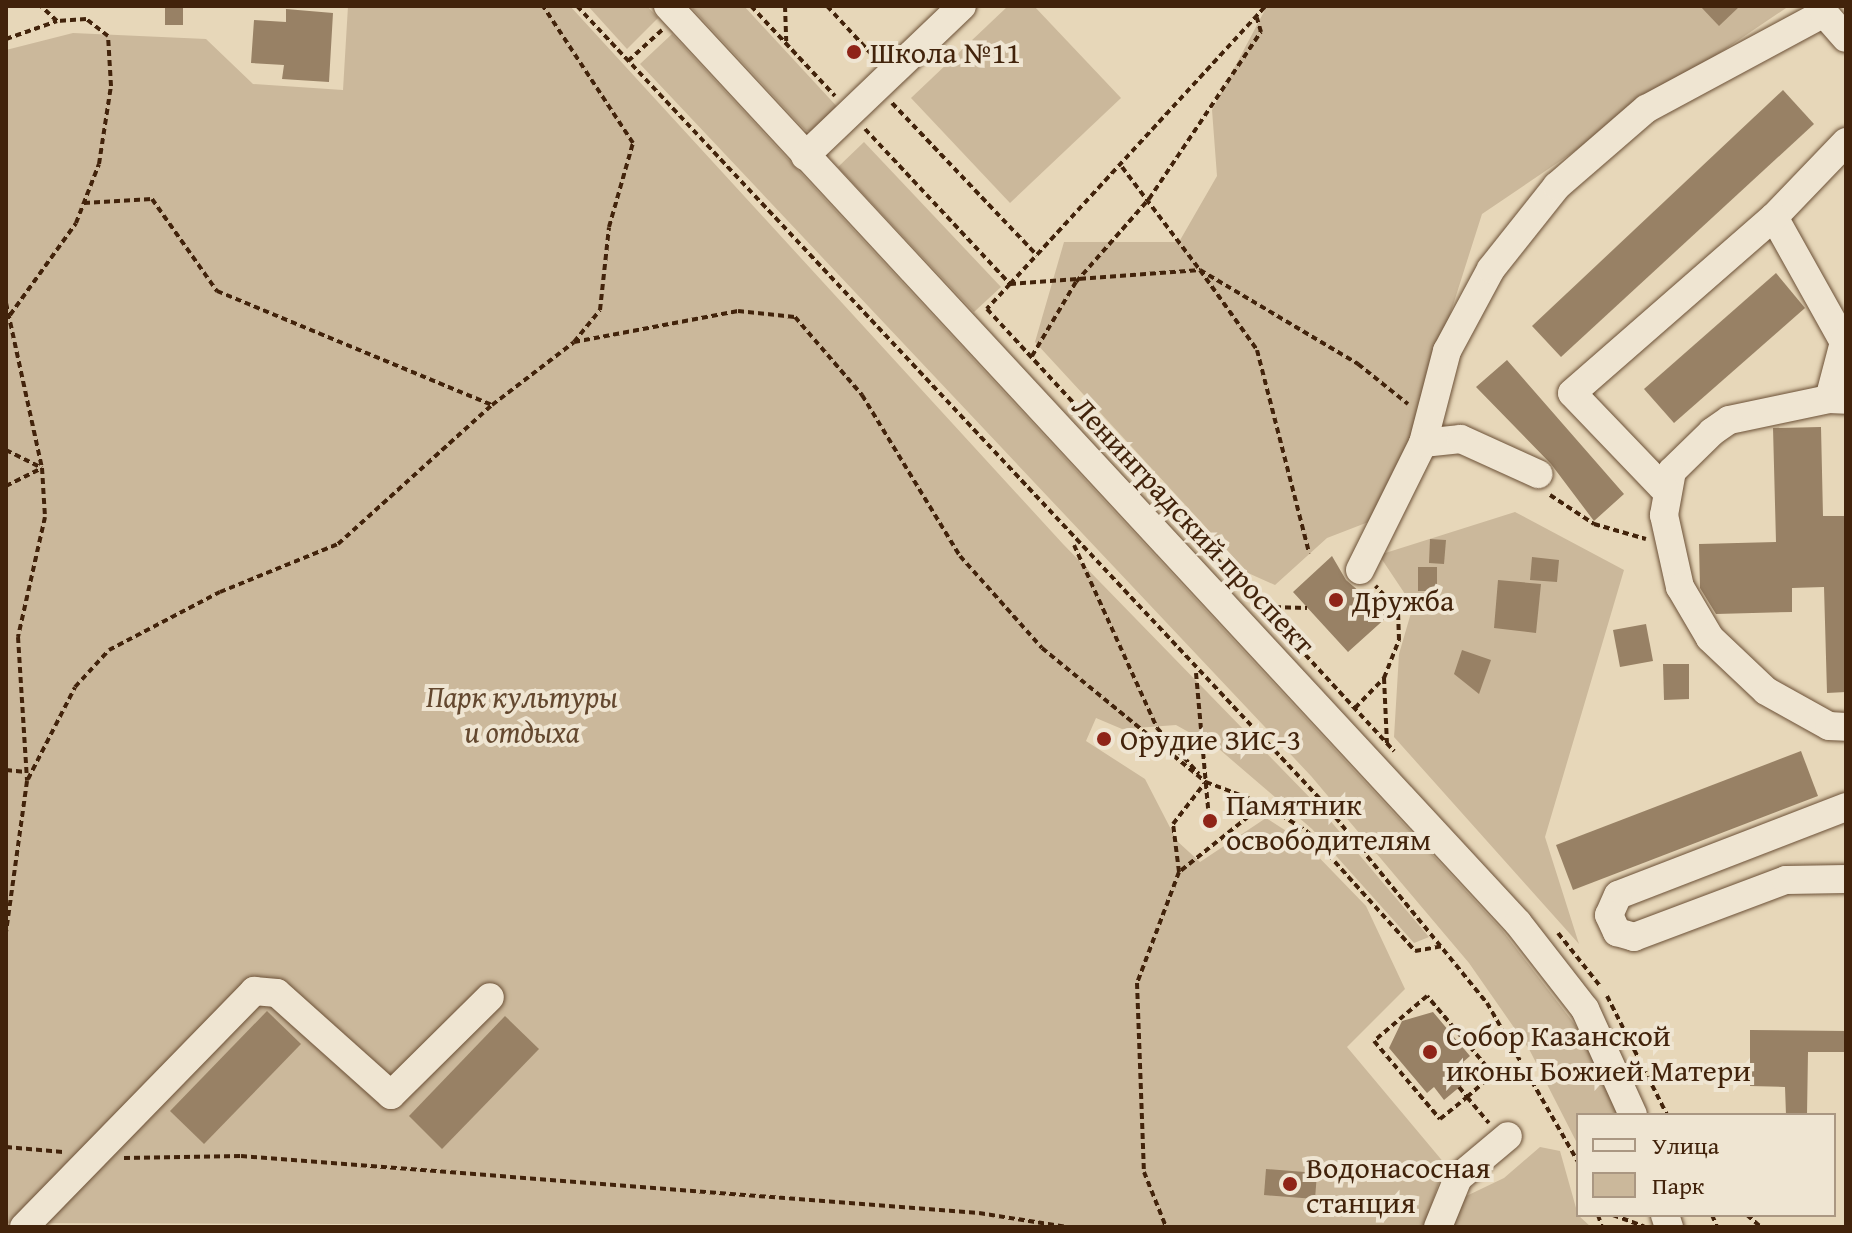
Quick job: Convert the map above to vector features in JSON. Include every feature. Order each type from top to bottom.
[{"type":"street","points":[[805,156],[962,6]]},
{"type":"street","points":[[1818,10],[1846,38]]},
{"type":"street","points":[[1818,10],[1846,54]]},
{"type":"street","points":[[1360,570],[1426,432],[1447,351],[1491,269],[1557,186],[1646,109],[1818,10]]},
{"type":"street","name":"Ленинградский проспект","points":[[672,11],[1518,923],[1585,1009],[1632,1113]]},
{"type":"street","points":[[1665,490],[1572,393],[1774,217],[1846,142]]},
{"type":"street","points":[[1774,217],[1844,342],[1838,399],[1729,420],[1672,471],[1665,490],[1667,549],[1710,638],[1766,691],[1829,726],[1846,727]]},
{"type":"street","points":[[1426,432],[1461,439],[1538,474]]},
{"type":"street","points":[[1846,807],[1618,895],[1609,915],[1617,932],[1634,937],[1786,880],[1846,879]]},
{"type":"street","points":[[24,1227],[254,991],[277,993],[391,1095],[490,997]]},
{"type":"street","points":[[1438,1227],[1458,1178],[1506,1138]]},
{"type":"path","points":[[41,6],[57,21]]},
{"type":"path","points":[[27,781],[75,687],[109,650],[220,592],[338,544],[492,405],[574,342],[600,310],[609,227],[633,143],[543,6]]},
{"type":"path","points":[[577,6],[1196,671],[1323,802],[1443,946],[1531,1069],[1576,1158]]},
{"type":"path","points":[[751,6],[1010,284],[1076,282],[1200,270],[1358,364],[1426,432]]},
{"type":"path","points":[[785,6],[786,44]]},
{"type":"path","points":[[827,6],[884,81],[1037,255]]},
{"type":"path","points":[[1266,6],[1122,167],[987,309],[1402,760]]},
{"type":"path","points":[[628,61],[672,11]]},
{"type":"path","points":[[1032,356],[1076,282],[1149,199],[1261,32],[1257,18]]},
{"type":"path","points":[[6,39],[57,21],[86,19],[108,36],[111,86],[99,164],[84,203],[10,315]]},
{"type":"path","points":[[1122,167],[1149,199],[1257,350],[1309,553]]},
{"type":"path","points":[[84,203],[152,199],[217,291],[492,405]]},
{"type":"path","points":[[6,303],[42,468],[45,517],[18,637],[27,781],[6,932]]},
{"type":"path","points":[[574,342],[738,311],[795,317],[862,395],[971,567],[1042,648],[1206,782],[1264,804],[1308,832],[1415,951],[1443,946]]},
{"type":"path","points":[[6,450],[42,468]]},
{"type":"path","points":[[6,486],[42,468]]},
{"type":"path","points":[[1072,538],[1157,728],[1206,782]]},
{"type":"path","points":[[1355,708],[1384,678],[1399,640],[1398,610],[1360,570]]},
{"type":"path","points":[[1263,607],[1307,608]]},
{"type":"path","points":[[1196,671],[1208,808]]},
{"type":"path","points":[[1384,678],[1387,743]]},
{"type":"path","points":[[6,770],[26,772]]},
{"type":"path","points":[[1166,1227],[1144,1172],[1137,983],[1179,872],[1173,824],[1206,782]]},
{"type":"path","points":[[1179,872],[1264,804]]},
{"type":"path","points":[[1549,923],[1608,997],[1666,1113]]},
{"type":"path","points":[[1427,996],[1493,1074],[1467,1097],[1440,1119],[1374,1041],[1427,996]]},
{"type":"path","points":[[1459,1087],[1506,1138]]},
{"type":"path","points":[[6,1147],[92,1155],[241,1156],[979,1213],[1067,1227]]},
{"type":"path","points":[[1618,1217],[1646,1227]]},
{"type":"green space","name":"Парк культуры и отдыха","points":[[348,6],[570,6],[1063,544],[1317,805],[1429,937],[1414,943],[1312,829],[1219,749],[1176,725],[1122,729],[1096,718],[1086,741],[1145,779],[1177,841],[1200,862],[1266,818],[1305,843],[1366,906],[1405,989],[1347,1047],[1445,1164],[1424,1227],[6,1223],[6,50],[73,33],[206,39],[253,84],[343,90]]},
{"type":"green space","points":[[588,6],[647,6],[658,18],[627,49]]},
{"type":"green space","points":[[690,6],[744,6],[842,112],[813,133],[805,130]]},
{"type":"green space","points":[[1008,6],[1034,6],[1121,98],[1010,203],[911,98]]},
{"type":"green space","points":[[1267,6],[1789,6],[1482,214],[1413,431],[1371,521],[1327,538],[1275,585],[1248,573],[1035,342],[1064,242],[1179,242],[1217,176],[1212,110]]},
{"type":"green space","points":[[672,34],[1502,930],[1589,1043],[1619,1113],[1576,1113],[1576,1141],[1529,1049],[1469,963],[1311,776],[640,64]]},
{"type":"green space","points":[[864,142],[1001,287],[974,312],[838,167]]},
{"type":"green space","points":[[1515,512],[1624,570],[1545,837],[1579,944],[1394,737],[1399,654],[1413,606],[1379,555]]},
{"type":"green space","points":[[1540,1147],[1560,1151],[1576,1217],[1591,1227],[1449,1227],[1458,1200],[1504,1178]]},
{"type":"building","points":[[165,6],[183,6],[183,25],[165,25]]},
{"type":"building","points":[[1700,6],[1740,6],[1719,26]]},
{"type":"building","points":[[286,9],[333,13],[329,82],[282,79],[284,65],[251,63],[254,20],[286,22]]},
{"type":"building","points":[[1783,90],[1814,124],[1561,357],[1532,326]]},
{"type":"building","points":[[1776,273],[1805,308],[1674,423],[1644,389]]},
{"type":"building","points":[[1507,360],[1624,494],[1594,521],[1551,464],[1476,387]]},
{"type":"building","points":[[1821,427],[1823,516],[1846,516],[1846,692],[1827,693],[1824,587],[1792,588],[1792,612],[1716,614],[1700,588],[1699,544],[1776,542],[1773,428]]},
{"type":"building","points":[[1430,539],[1446,540],[1444,564],[1429,563]]},
{"type":"building","name":"Дружба","points":[[1332,556],[1346,580],[1388,616],[1348,652],[1293,592]]},
{"type":"building","points":[[1532,557],[1559,560],[1557,582],[1530,580]]},
{"type":"building","points":[[1418,567],[1437,567],[1437,591],[1418,591]]},
{"type":"building","points":[[1498,580],[1541,584],[1536,633],[1494,628]]},
{"type":"building","points":[[1646,624],[1653,661],[1620,667],[1613,630]]},
{"type":"building","points":[[1462,650],[1491,660],[1479,694],[1454,674]]},
{"type":"building","points":[[1663,664],[1689,664],[1689,699],[1664,700]]},
{"type":"building","points":[[1801,751],[1818,796],[1573,890],[1556,845]]},
{"type":"building","points":[[267,1011],[301,1044],[204,1144],[170,1111]]},
{"type":"building","name":"Собор Казанской иконы Божией Матери","points":[[1433,1012],[1470,1056],[1463,1062],[1474,1075],[1444,1100],[1434,1087],[1427,1093],[1389,1048],[1402,1021]]},
{"type":"building","points":[[505,1016],[539,1049],[442,1149],[409,1116]]},
{"type":"building","points":[[1750,1030],[1846,1031],[1846,1052],[1808,1052],[1807,1113],[1786,1113],[1785,1087],[1750,1086]]},
{"type":"building","name":"Водонасосная станция","points":[[1266,1169],[1317,1173],[1315,1199],[1264,1195]]},
{"type":"place","name":"Школа №11","points":[[854,52]]},
{"type":"place","name":"Дружба","points":[[1336,600]]},
{"type":"place","name":"Орудие ЗИС-3","points":[[1104,739]]},
{"type":"place","name":"Памятник освободителям","points":[[1210,821]]},
{"type":"place","name":"Собор Казанской иконы Божией Матери","points":[[1430,1052]]},
{"type":"place","name":"Водонасосная станция","points":[[1290,1184]]}]
